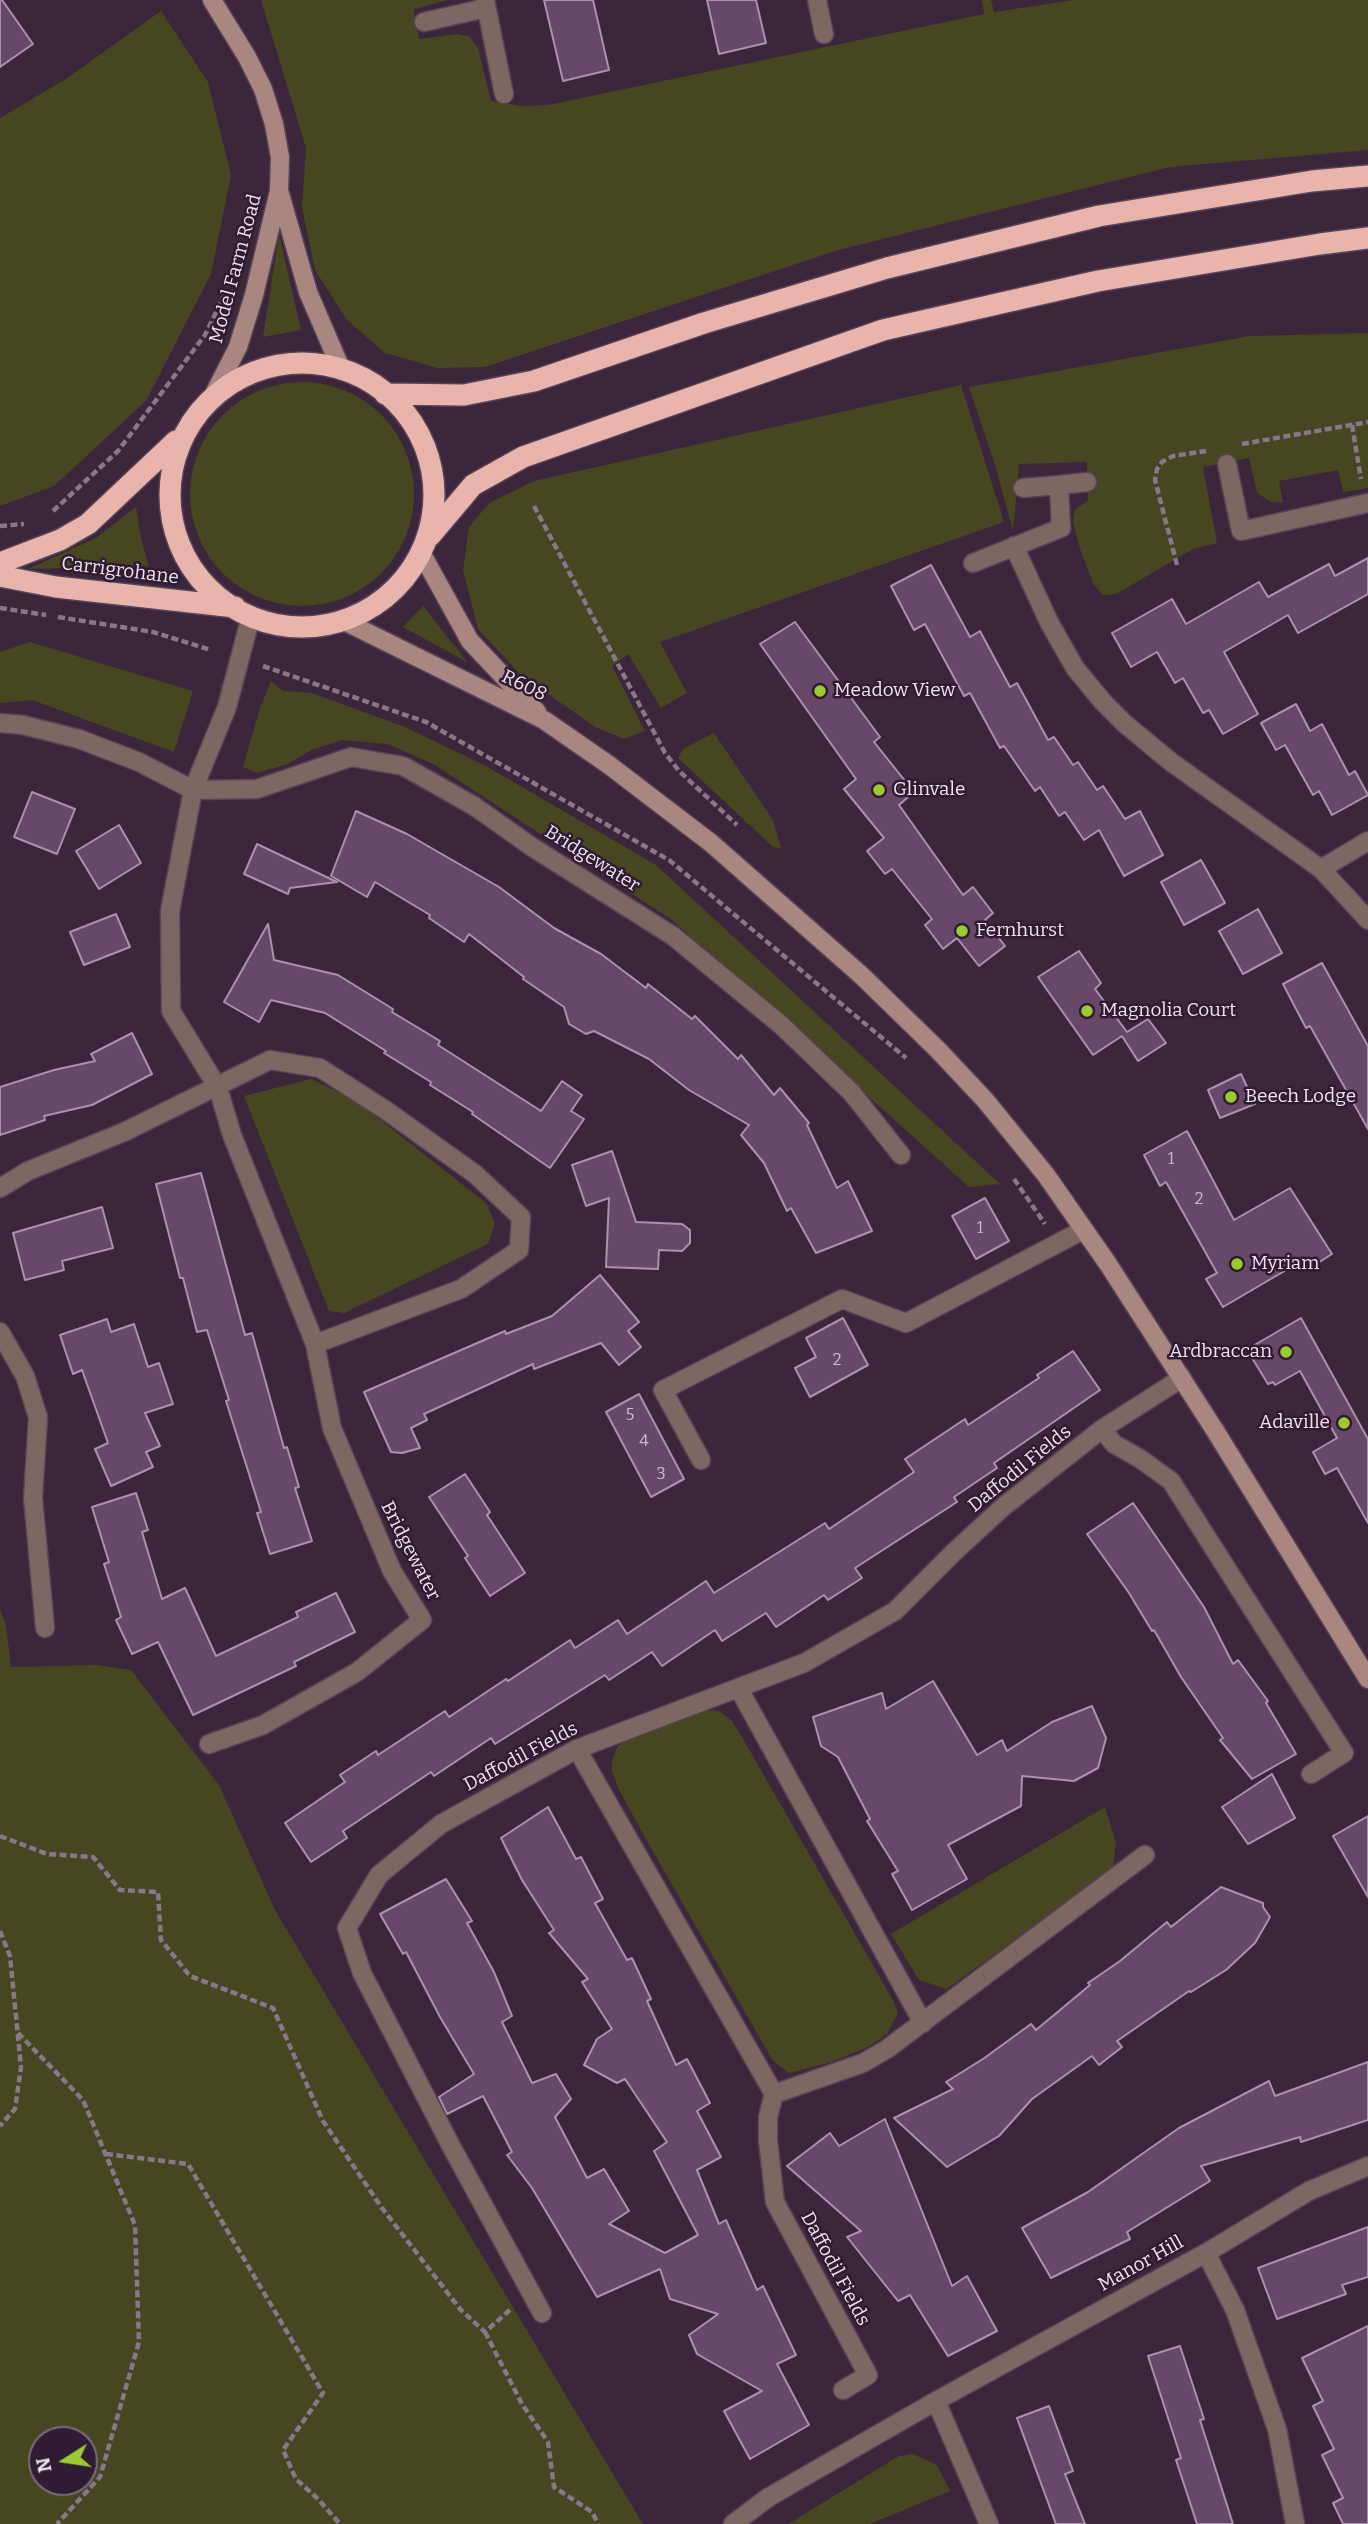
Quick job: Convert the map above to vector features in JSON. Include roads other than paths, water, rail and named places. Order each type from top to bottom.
[{"type":"highway","points":[[384,394],[464,395],[534,381],[704,323],[887,268],[1099,216],[1312,181],[1368,176]]},
{"type":"highway","points":[[176,441],[169,479],[171,517],[184,553],[206,584],[243,611],[282,624],[313,626],[342,621],[370,609],[394,591],[473,485],[523,457],[883,330],[1098,281],[1368,238]]},
{"type":"highway","name":"Carrigrohane","points":[[0,564],[60,540],[88,524],[176,441],[190,420],[213,396],[242,377],[274,366],[308,364],[342,370],[364,380],[384,394],[407,416],[423,443],[433,473],[435,505],[427,546]]},
{"type":"highway","name":"Carrigrohane","points":[[0,576],[57,587],[243,611]]},
{"type":"main road","name":"Model Farm Road","points":[[212,0],[263,89],[274,124],[279,157],[279,191],[238,347],[213,396]]},
{"type":"main road","name":"Model Farm Road","points":[[279,191],[308,292],[342,370]]},
{"type":"main road","name":"R608","points":[[427,546],[470,641],[544,720]]},
{"type":"main road","name":"R608","points":[[342,621],[544,720],[609,765],[711,843],[861,975],[923,1035],[985,1100],[1046,1175],[1182,1378],[1368,1679]]},
{"type":"street","points":[[817,0],[824,34]]},
{"type":"street","points":[[424,22],[485,4],[504,94]]},
{"type":"street","points":[[1227,464],[1241,531],[1365,496]]},
{"type":"street","points":[[1023,488],[1087,482]]},
{"type":"street","points":[[973,563],[1061,528],[1059,485]]},
{"type":"street","points":[[1014,546],[1060,644],[1102,702],[1171,762],[1321,869],[1368,920]]},
{"type":"street","name":"Bridgewater","points":[[209,1744],[263,1725],[357,1672],[422,1620],[392,1571],[332,1428],[315,1344],[232,1135],[218,1088],[171,1011],[170,911],[193,790],[227,706],[243,611]]},
{"type":"street","name":"Bridgewater","points":[[0,723],[23,725],[79,739],[139,762],[193,790],[257,789],[351,757],[403,766],[474,806],[532,847],[673,936],[781,1025],[841,1082],[901,1155]]},
{"type":"street","points":[[1321,869],[1368,841]]},
{"type":"street","points":[[0,1188],[29,1171],[124,1132],[218,1088],[270,1060],[320,1068],[387,1111],[475,1174],[521,1217],[519,1250],[461,1289],[315,1344]]},
{"type":"street","points":[[701,1460],[663,1390],[842,1299],[906,1323],[1083,1230]]},
{"type":"street","points":[[0,1332],[26,1376],[38,1418],[33,1498],[45,1628]]},
{"type":"street","name":"Daffodil Fields","points":[[541,2313],[362,1973],[347,1928],[379,1875],[441,1824],[577,1749],[804,1663],[895,1611],[1003,1507],[1102,1429],[1182,1378]]},
{"type":"street","name":"Daffodil Fields","points":[[1102,1429],[1114,1444],[1171,1481],[1344,1753],[1311,1774]]},
{"type":"street","points":[[738,1689],[923,2023]]},
{"type":"street","points":[[577,1749],[774,2094],[863,2063],[923,2023],[1145,1855]]},
{"type":"street","name":"Daffodil Fields","points":[[774,2094],[768,2117],[768,2141],[775,2202],[868,2375],[843,2390]]},
{"type":"street","name":"Manor Hill","points":[[733,2524],[769,2497],[936,2401],[1206,2253],[1309,2191],[1368,2166]]},
{"type":"street","points":[[1206,2253],[1235,2310],[1277,2429],[1295,2524]]},
{"type":"street","points":[[936,2401],[989,2524]]},
{"type":"place","name":"Meadow View","points":[[820,691]]},
{"type":"place","name":"Glinvale","points":[[879,790]]},
{"type":"place","name":"Fernhurst","points":[[962,931]]},
{"type":"place","name":"Magnolia Court","points":[[1087,1011]]},
{"type":"place","name":"Beech Lodge","points":[[1231,1097]]},
{"type":"place","name":"Myriam","points":[[1237,1264]]},
{"type":"place","name":"Ardbraccan","points":[[1286,1352]]},
{"type":"place","name":"Adaville","points":[[1344,1423]]}]
